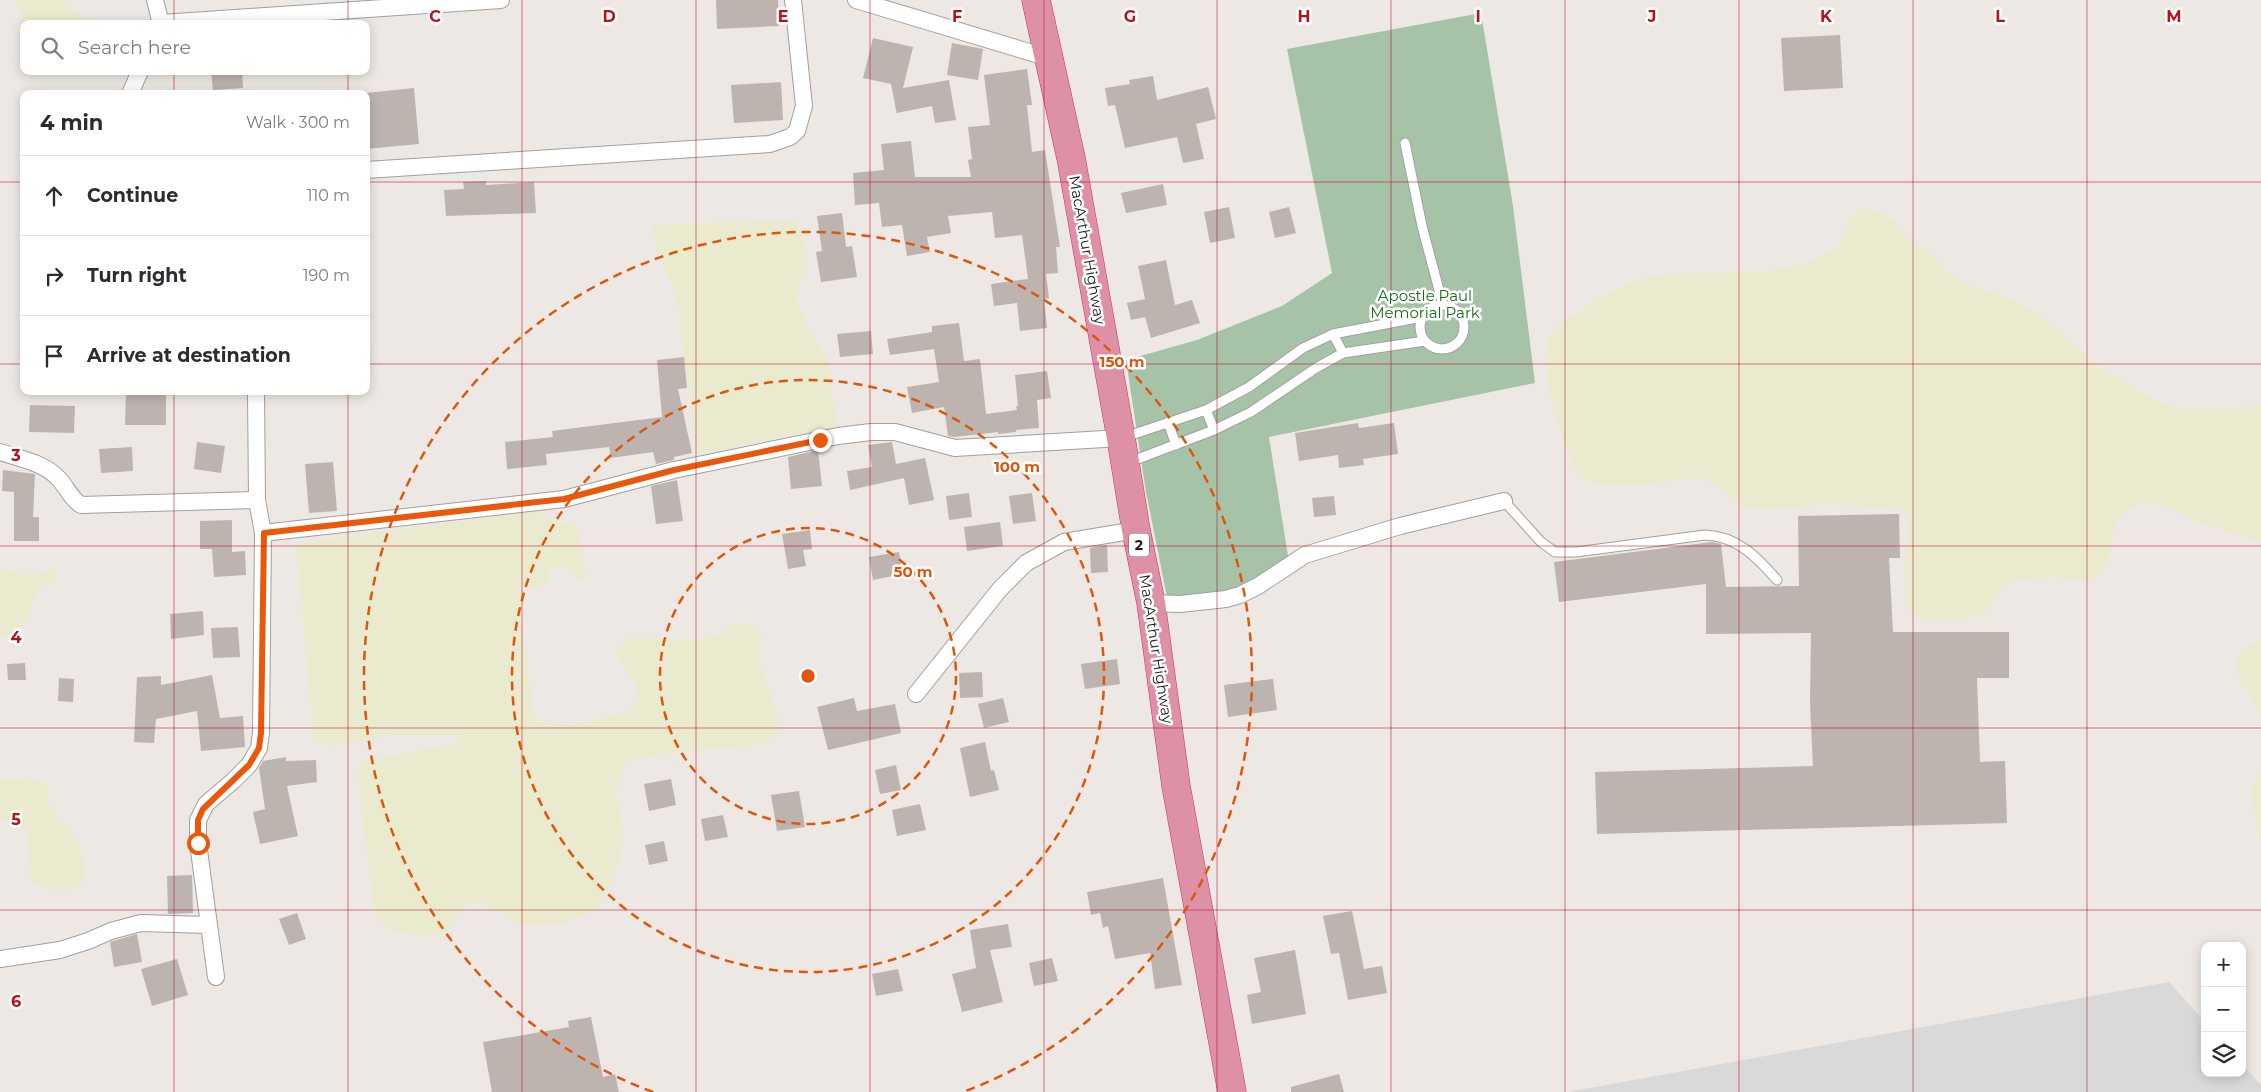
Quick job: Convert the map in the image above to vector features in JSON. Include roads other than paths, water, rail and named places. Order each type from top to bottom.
[{"type":"highway","name":"MacArthur Highway","points":[[1036,0],[1071,158],[1136,530],[1151,603],[1176,786],[1232,1092]]},
{"type":"street","points":[[155,0],[160,20]]},
{"type":"street","points":[[205,20],[500,0]]},
{"type":"street","points":[[370,170],[770,144],[783,140],[798,131],[804,106],[793,0]]},
{"type":"street","points":[[856,0],[1049,58]]},
{"type":"street","points":[[132,90],[138,75]]},
{"type":"street","points":[[216,977],[198,843],[198,820],[206,804],[233,782],[249,765],[259,748],[264,533],[257,500],[256,395]]},
{"type":"street","points":[[264,533],[564,499],[674,470],[838,436],[870,432],[895,432],[955,448],[1123,451]]},
{"type":"street","points":[[0,452],[48,470],[58,477],[69,494],[81,505],[257,500]]},
{"type":"street","points":[[1151,603],[1180,604],[1226,599],[1240,595],[1258,586],[1305,555],[1400,526],[1504,501]]},
{"type":"street","points":[[916,694],[1000,590],[1026,563],[1064,542],[1136,530]]},
{"type":"street","points":[[0,959],[60,950],[111,931],[141,923],[209,925]]},
{"type":"lane","points":[[1405,143],[1422,226],[1443,305]]},
{"type":"lane","points":[[1443,305],[1451,307],[1462,320],[1461,336],[1456,343],[1440,348],[1432,346],[1425,341],[1420,325],[1422,317],[1427,310],[1443,305]]},
{"type":"lane","points":[[1123,451],[1168,422],[1206,410],[1249,387],[1303,348],[1333,334],[1422,317]]},
{"type":"lane","points":[[1333,334],[1343,353]]},
{"type":"lane","points":[[1123,451],[1176,445],[1214,430],[1250,412],[1316,368],[1343,353],[1425,341]]},
{"type":"lane","points":[[1206,410],[1214,430]]},
{"type":"lane","points":[[1168,422],[1176,445]]},
{"type":"lane","points":[[1504,501],[1541,542],[1555,552],[1576,552],[1705,535],[1718,535],[1743,547],[1762,563],[1777,580]]},
{"type":"park label","name":"Apostle Paul Memorial Park","points":[[1425,304]]}]
